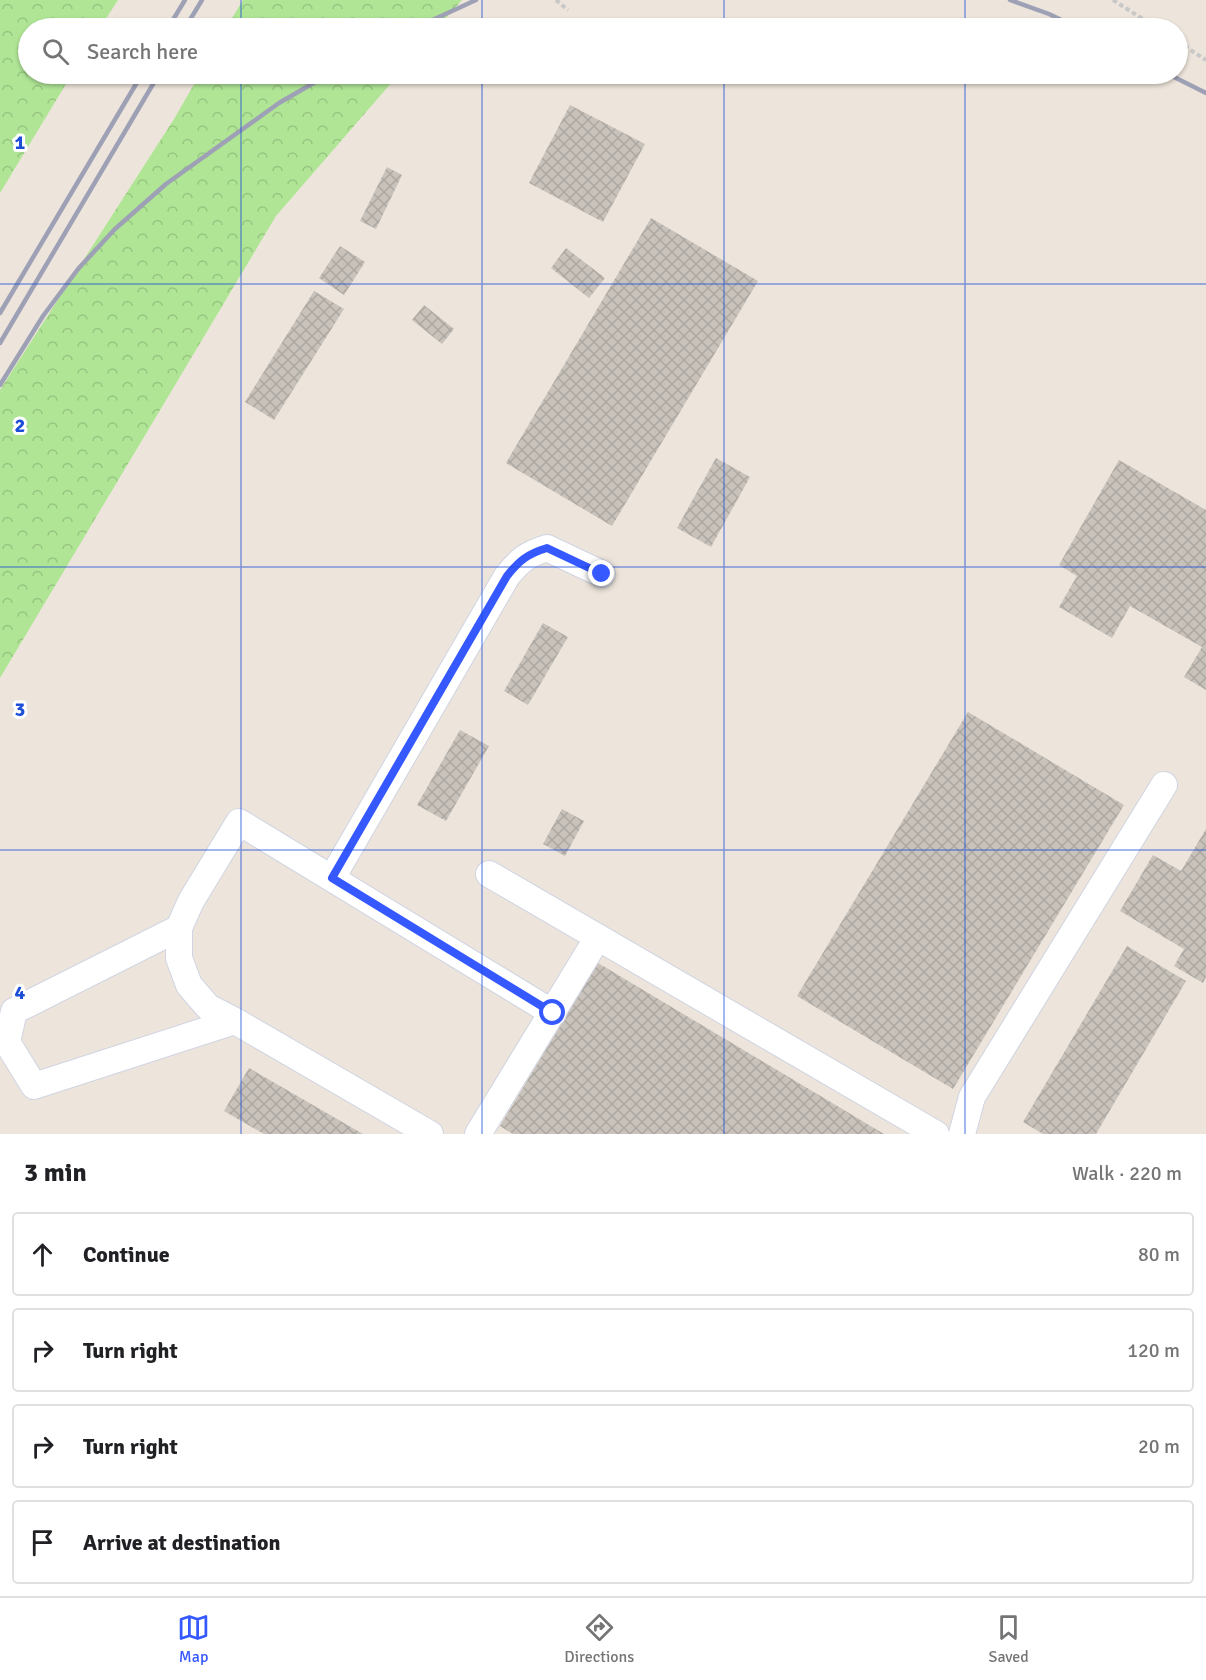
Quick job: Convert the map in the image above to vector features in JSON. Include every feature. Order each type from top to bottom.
[{"type":"lane","points":[[332,878],[507,576],[518,562],[533,552],[547,548],[602,574]]},
{"type":"lane","points":[[962,1134],[972,1097],[1164,785]]},
{"type":"lane","points":[[430,1134],[208,1007],[189,985],[179,957],[179,928],[190,901],[239,822],[553,1013]]},
{"type":"lane","points":[[489,874],[936,1134]]},
{"type":"lane","points":[[179,928],[14,1011],[7,1042],[34,1086],[235,1021]]},
{"type":"lane","points":[[478,1134],[598,937]]},
{"type":"path","points":[[556,0],[568,10]]},
{"type":"path","points":[[1113,0],[1141,18]]},
{"type":"path","points":[[1188,48],[1206,60]]},
{"type":"green space","points":[[0,0],[118,0],[106,18],[18,18],[18,84],[66,84],[0,193]]},
{"type":"green space","points":[[243,0],[462,0],[446,18],[232,18]]},
{"type":"green space","points":[[194,84],[390,84],[276,216],[0,678],[0,390]]},
{"type":"building","points":[[570,105],[645,144],[603,222],[529,183]]},
{"type":"building","points":[[387,167],[402,175],[376,229],[360,221]]},
{"type":"building","points":[[651,218],[758,281],[612,526],[506,463]]},
{"type":"building","points":[[340,246],[365,262],[344,295],[319,278]]},
{"type":"building","points":[[566,248],[605,278],[589,298],[551,268]]},
{"type":"building","points":[[314,291],[344,309],[274,420],[245,402]]},
{"type":"building","points":[[424,305],[454,329],[442,344],[412,320]]},
{"type":"building","points":[[716,458],[750,477],[711,547],[677,528]]},
{"type":"building","points":[[1119,460],[1206,510],[1206,690],[1184,677],[1202,647],[1130,606],[1112,638],[1059,607],[1077,576],[1059,565]]},
{"type":"building","points":[[543,623],[568,637],[528,705],[504,691]]},
{"type":"building","points":[[968,712],[1124,805],[953,1089],[797,996]]},
{"type":"building","points":[[460,730],[489,746],[446,821],[417,805]]},
{"type":"building","points":[[562,809],[584,821],[565,856],[543,844]]},
{"type":"building","points":[[1206,829],[1206,977],[1203,983],[1174,966],[1184,949],[1120,911],[1153,855],[1181,871]]},
{"type":"building","points":[[1127,946],[1186,981],[1096,1134],[1043,1134],[1023,1122]]},
{"type":"building","points":[[598,963],[884,1134],[513,1134],[500,1126]]},
{"type":"building","points":[[249,1068],[363,1134],[264,1134],[224,1111]]},
{"type":"railway","points":[[174,18],[185,0]]},
{"type":"railway","points":[[191,18],[202,0]]},
{"type":"railway","points":[[437,18],[476,0]]},
{"type":"railway","points":[[1010,0],[1057,18]]},
{"type":"railway","points":[[0,313],[136,84]]},
{"type":"railway","points":[[0,343],[153,84]]},
{"type":"railway","points":[[0,385],[43,316],[78,269],[115,229],[166,184],[279,103],[312,84]]},
{"type":"railway","points":[[1188,84],[1206,93]]},
{"type":"route","points":[[553,1013],[332,878],[507,576],[518,562],[533,552],[547,548],[602,574]]}]
